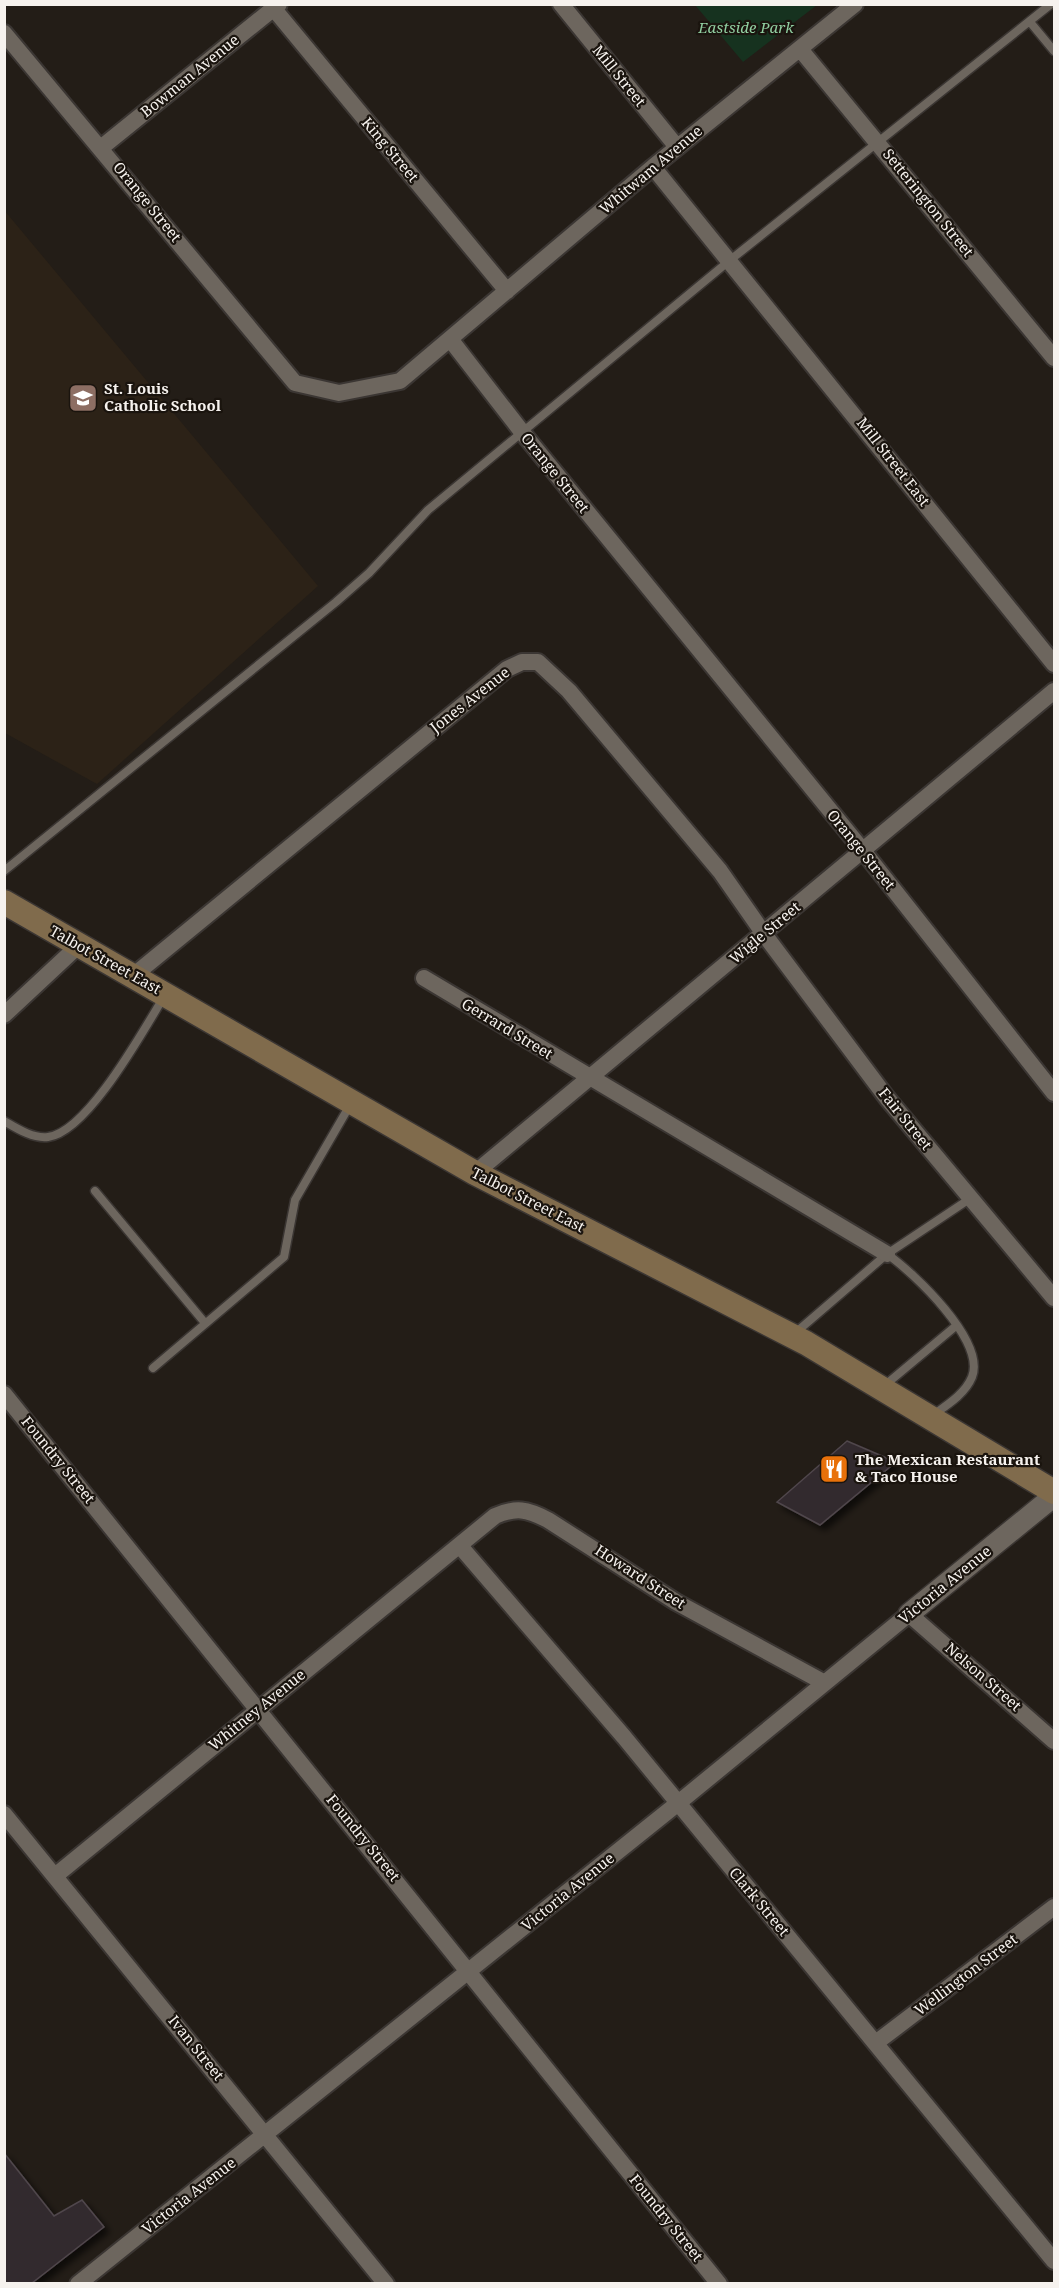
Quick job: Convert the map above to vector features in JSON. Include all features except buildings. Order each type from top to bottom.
[{"type":"main road","name":"Talbot Street East","points":[[4,903],[475,1173],[792,1336],[1054,1492]]},
{"type":"street","name":"Mill Street","points":[[561,4],[677,147]]},
{"type":"street","name":"Whitwam Avenue","points":[[450,339],[677,147],[855,4]]},
{"type":"street","name":"Bowman Avenue","points":[[102,147],[276,7]]},
{"type":"street","name":"King Street","points":[[276,7],[507,291]]},
{"type":"street","name":"Orange Street","points":[[4,33],[102,147],[295,383],[339,393],[400,381],[450,339],[522,432],[864,852],[1054,1093]]},
{"type":"street","name":"Setterington Street","points":[[800,49],[878,141],[1054,358]]},
{"type":"street","points":[[653,167],[729,261]]},
{"type":"street","name":"Mill Street East","points":[[729,261],[1054,664]]},
{"type":"street","name":"Jones Avenue","points":[[133,976],[507,669],[522,662],[538,662],[569,691],[720,871],[764,934]]},
{"type":"street","name":"Wigle Street","points":[[475,1173],[864,852],[1054,691]]},
{"type":"street","name":"Fair Street","points":[[764,934],[887,1098],[1054,1298]]},
{"type":"street","points":[[4,1015],[78,946]]},
{"type":"street","name":"Gerrard Street","points":[[424,978],[887,1254]]},
{"type":"street","name":"Foundry Street","points":[[4,1394],[259,1708],[719,2283]]},
{"type":"street","name":"Victoria Avenue","points":[[78,2283],[470,1971],[1054,1496]]},
{"type":"street","name":"Howard Street","points":[[460,1546],[495,1516],[513,1509],[529,1510],[562,1528],[676,1602],[823,1682]]},
{"type":"street","name":"Whitney Avenue","points":[[55,1876],[460,1546]]},
{"type":"street","name":"Clark Street","points":[[460,1546],[624,1737],[677,1804],[877,2042],[1054,2261]]},
{"type":"street","name":"Nelson Street","points":[[909,1614],[1054,1741]]},
{"type":"street","name":"Ivan Street","points":[[4,1814],[386,2283]]},
{"type":"street","name":"Wellington Street","points":[[877,2042],[1054,1907]]},
{"type":"lane","points":[[4,871],[336,602],[369,573],[428,510],[522,432],[729,261],[1051,4]]},
{"type":"lane","points":[[1030,22],[1054,51]]},
{"type":"lane","points":[[4,1121],[24,1132],[48,1137],[67,1127],[97,1101],[165,994]]},
{"type":"lane","points":[[153,1368],[284,1257],[295,1200],[352,1102]]},
{"type":"lane","points":[[95,1191],[206,1323]]},
{"type":"lane","points":[[792,1336],[887,1254],[971,1198]]},
{"type":"lane","points":[[887,1254],[907,1268],[957,1325],[974,1355],[972,1377],[960,1395],[930,1418]]},
{"type":"lane","points":[[881,1388],[957,1325]]},
{"type":"shaded area","name":"St. Louis Catholic School","points":[[4,210],[318,586],[97,784],[5,733]]},
{"type":"green space","name":"Eastside Park","points":[[695,5],[817,5],[743,62]]},
{"type":"place","name":"St. Louis Catholic School","points":[[83,398]]},
{"type":"place","name":"The Mexican Restaurant & Taco House","points":[[834,1469]]}]
